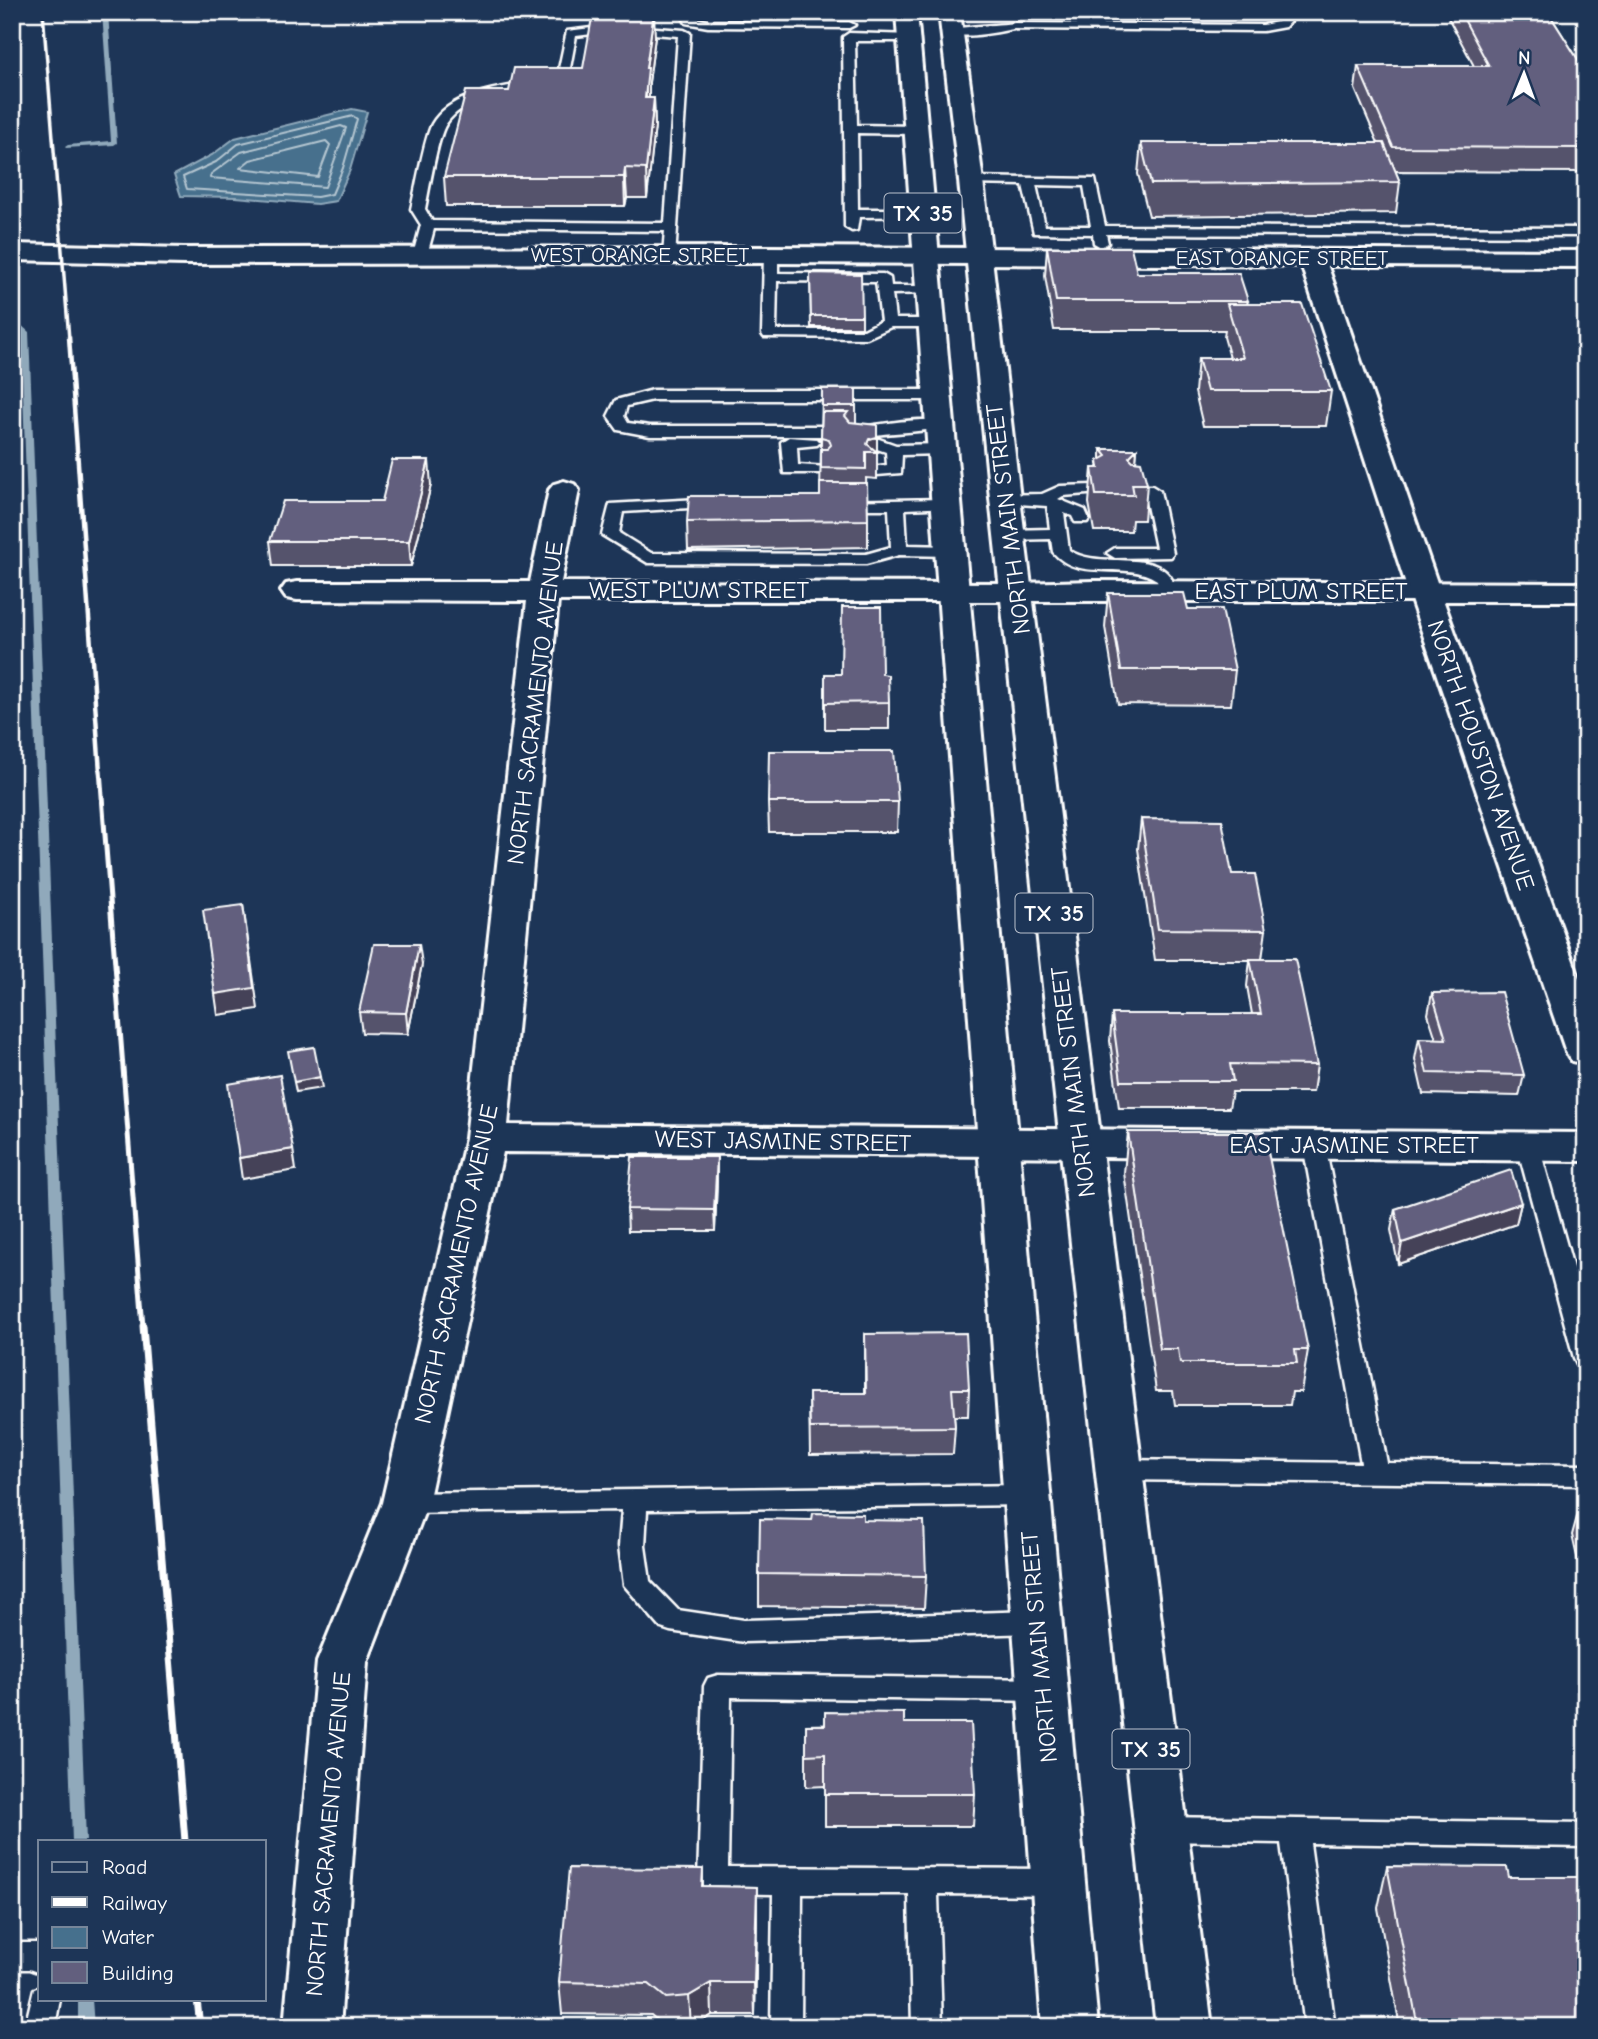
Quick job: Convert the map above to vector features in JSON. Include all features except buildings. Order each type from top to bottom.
[{"type":"street","points":[[926,12],[928,24],[933,31]]},
{"type":"street","name":"NORTH MAIN STREET","points":[[933,31],[958,86],[971,181],[1005,498],[1184,2027]]},
{"type":"street","name":"NORTH MAIN STREET","points":[[933,31],[916,130],[1070,2027]]},
{"type":"street","name":"WEST ORANGE STREET","points":[[12,245],[142,246],[302,254]]},
{"type":"street","name":"WEST ORANGE STREET","points":[[12,252],[184,256],[670,255],[771,266],[927,255],[979,256]]},
{"type":"street","name":"EAST ORANGE STREET","points":[[979,256],[1586,259]]},
{"type":"street","name":"NORTH HOUSTON AVENUE","points":[[1312,258],[1424,591],[1586,1052]]},
{"type":"street","name":"NORTH SACRAMENTO AVENUE","points":[[312,2027],[342,1662],[405,1503],[486,1138],[544,590],[564,491]]},
{"type":"street","name":"WEST PLUM STREET","points":[[297,591],[1016,592]]},
{"type":"street","name":"EAST PLUM STREET","points":[[1016,592],[1586,592]]},
{"type":"street","name":"WEST JASMINE STREET","points":[[486,1138],[1080,1143]]},
{"type":"street","name":"EAST JASMINE STREET","points":[[1080,1143],[1586,1147]]},
{"type":"lane","points":[[686,12],[690,21],[708,24],[849,25],[933,31],[985,31],[1012,18],[1046,17]]},
{"type":"lane","points":[[1012,18],[1263,28],[1281,25],[1288,17],[1286,12]]},
{"type":"lane","points":[[1149,17],[1215,14]]},
{"type":"lane","points":[[849,25],[851,220],[923,213]]},
{"type":"lane","points":[[420,255],[428,225],[418,209],[438,125],[445,115],[461,104],[484,95],[563,81],[571,33],[630,28],[684,33],[670,255]]},
{"type":"lane","points":[[850,129],[916,130]]},
{"type":"lane","points":[[971,181],[1090,182],[1104,258]]},
{"type":"lane","points":[[1029,182],[1039,230],[1586,232]]},
{"type":"lane","points":[[428,225],[672,227]]},
{"type":"lane","points":[[1364,232],[1374,258]]},
{"type":"lane","points":[[888,323],[883,278],[771,266],[769,334],[867,334],[888,323],[932,323]]},
{"type":"lane","points":[[884,289],[930,289]]},
{"type":"lane","points":[[937,395],[653,395],[621,403],[617,416],[623,427],[650,431],[867,431],[890,428],[942,437]]},
{"type":"lane","points":[[889,395],[890,428]]},
{"type":"lane","points":[[821,470],[790,470],[789,442],[870,443],[894,450],[942,437]]},
{"type":"lane","points":[[877,470],[895,470],[894,450]]},
{"type":"lane","points":[[1050,501],[1060,491],[1094,490]]},
{"type":"lane","points":[[1010,535],[1060,543],[1165,553],[1152,491],[1136,491]]},
{"type":"lane","points":[[1005,498],[1050,501],[1079,513],[1082,525],[1060,543]]},
{"type":"lane","points":[[1050,501],[1066,557],[1091,566],[1149,568],[1166,578],[1168,590]]},
{"type":"lane","points":[[738,503],[685,502],[616,508],[610,535],[648,558],[866,559],[899,550],[950,551]]},
{"type":"lane","points":[[818,503],[946,504]]},
{"type":"lane","points":[[897,504],[899,550]]},
{"type":"lane","points":[[647,590],[648,558]]},
{"type":"lane","points":[[1314,1145],[1376,1474]]},
{"type":"lane","points":[[1528,1146],[1586,1358]]},
{"type":"lane","points":[[1119,1470],[1586,1475]]},
{"type":"lane","points":[[405,1503],[1026,1495]]},
{"type":"lane","points":[[635,1500],[632,1546],[637,1585],[670,1620],[744,1631],[1038,1622]]},
{"type":"lane","points":[[1043,1690],[718,1686],[713,1880],[1058,1882]]},
{"type":"lane","points":[[1160,1829],[1586,1835]]},
{"type":"lane","points":[[1294,1831],[1320,2027]]},
{"type":"lane","points":[[923,1880],[928,2027]]},
{"type":"lane","points":[[786,2027],[788,1881]]},
{"type":"lane","points":[[12,1956],[38,1956]]},
{"type":"lane","points":[[40,2027],[45,2000]]},
{"type":"water","points":[[352,109],[367,112],[350,170],[336,201],[317,204],[236,197],[181,196],[174,175],[212,155],[235,138]]},
{"type":"waterway","points":[[68,147],[114,143],[105,12]]},
{"type":"waterway","points":[[12,152],[22,151]]},
{"type":"waterway","points":[[12,319],[25,332],[79,1840]]},
{"type":"waterway","points":[[85,2000],[86,2027]]},
{"type":"railway","points":[[43,12],[69,339]]},
{"type":"railway","points":[[69,337],[100,772]]},
{"type":"railway","points":[[100,770],[143,1327]]},
{"type":"railway","points":[[143,1326],[185,1840]]},
{"type":"railway","points":[[197,2000],[200,2027]]}]
